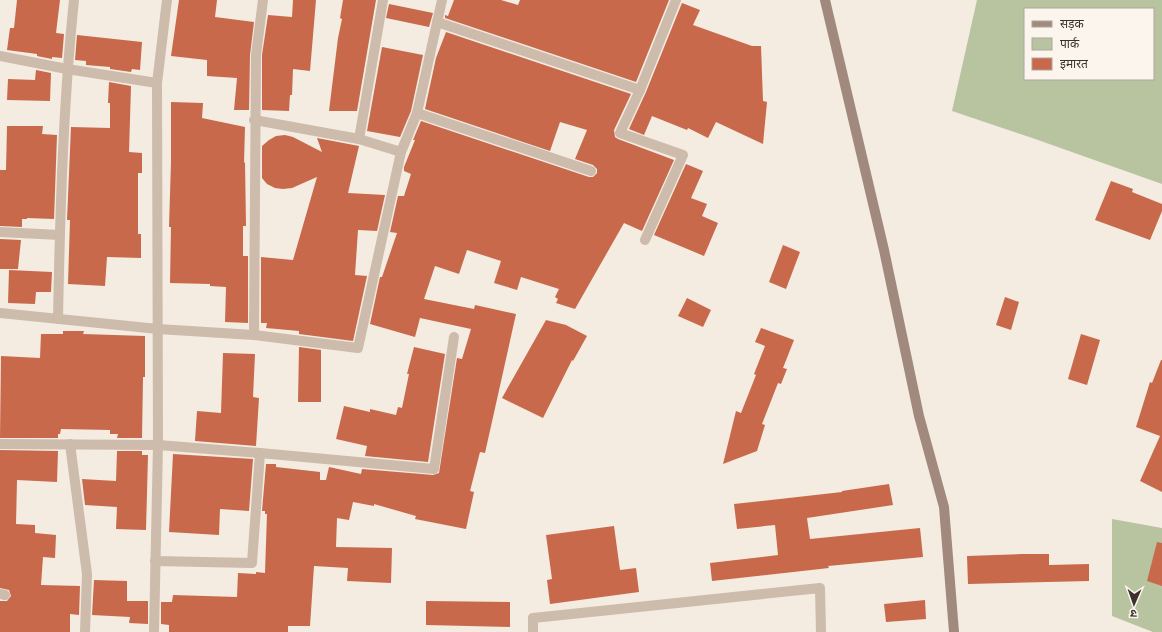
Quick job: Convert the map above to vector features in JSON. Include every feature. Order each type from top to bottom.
[{"type":"main road","points":[[825,0],[884,250],[919,416],[944,508],[954,632]]},
{"type":"street","points":[[58,319],[67,69],[74,0]]},
{"type":"street","points":[[154,632],[158,445],[157,83],[167,0]]},
{"type":"street","points":[[254,335],[254,120],[256,55],[263,0]]},
{"type":"street","points":[[359,139],[383,0]]},
{"type":"street","points":[[0,313],[158,329],[254,335],[358,348],[401,152],[417,113],[442,0]]},
{"type":"street","points":[[645,240],[683,155],[620,133],[640,90],[676,0]]},
{"type":"street","points":[[437,22],[640,90]]},
{"type":"street","points":[[0,56],[67,69],[157,83]]},
{"type":"street","points":[[417,113],[591,171]]},
{"type":"street","points":[[254,120],[359,139],[401,152]]},
{"type":"street","points":[[0,232],[60,235]]},
{"type":"street","points":[[0,444],[158,445],[434,469],[454,337]]},
{"type":"street","points":[[70,444],[87,574],[85,632]]},
{"type":"street","points":[[155,561],[252,563],[260,453]]},
{"type":"street","points":[[533,632],[533,618],[820,588],[821,632]]},
{"type":"green space","points":[[977,0],[1162,0],[1162,184],[952,111]]},
{"type":"green space","points":[[1112,519],[1162,528],[1162,632],[1153,632],[1112,616]]},
{"type":"building","points":[[17,0],[60,0],[56,33],[64,34],[62,58],[52,57],[52,59],[37,56],[37,54],[7,50],[10,28],[14,28]]},
{"type":"building","points":[[179,0],[217,0],[215,17],[254,22],[250,55],[249,110],[234,110],[237,78],[207,76],[207,60],[171,56]]},
{"type":"building","points":[[293,0],[316,0],[310,71],[293,69],[292,95],[290,95],[289,111],[262,110],[262,55],[268,15],[292,17]]},
{"type":"building","points":[[343,0],[376,0],[357,111],[329,111],[338,38],[342,19],[340,18]]},
{"type":"building","points":[[454,0],[501,0],[518,5],[520,0],[669,0],[636,82],[445,18],[445,15],[448,16]]},
{"type":"building","points":[[682,3],[700,10],[693,25],[752,46],[761,46],[763,101],[767,102],[763,144],[716,122],[708,138],[688,128],[687,130],[652,116],[644,135],[629,129],[646,92]]},
{"type":"building","points":[[389,4],[433,13],[429,27],[386,18]]},
{"type":"building","points":[[446,32],[631,94],[614,130],[615,137],[674,160],[642,231],[624,223],[575,309],[556,303],[558,299],[555,297],[559,289],[521,277],[517,290],[494,283],[501,261],[467,250],[459,274],[435,266],[424,299],[474,309],[475,305],[516,314],[485,453],[480,452],[470,491],[474,492],[466,529],[415,519],[416,516],[374,504],[374,506],[353,502],[349,520],[337,518],[336,547],[392,548],[391,583],[347,581],[348,568],[314,566],[310,626],[288,626],[288,632],[169,632],[169,625],[161,624],[161,602],[172,602],[173,595],[237,597],[238,573],[265,573],[267,514],[265,514],[265,511],[262,511],[266,464],[276,464],[276,467],[320,472],[320,480],[326,480],[329,467],[361,474],[362,469],[433,475],[439,473],[457,358],[462,359],[471,329],[420,318],[415,337],[370,324],[380,277],[382,277],[397,233],[390,232],[398,196],[404,196],[411,174],[404,171],[404,167],[421,121],[589,177],[593,177],[597,173],[597,169],[593,165],[575,159],[587,130],[560,122],[550,151],[425,109],[436,58]]},
{"type":"building","points":[[77,35],[142,42],[140,70],[132,69],[131,72],[110,69],[110,67],[86,65],[86,61],[75,60]]},
{"type":"building","points":[[382,47],[423,55],[411,111],[400,137],[367,131]]},
{"type":"building","points":[[36,70],[51,73],[50,101],[7,100],[8,79],[35,80]]},
{"type":"building","points":[[109,82],[131,86],[129,152],[142,153],[142,173],[138,173],[138,234],[141,234],[141,258],[107,257],[105,286],[68,284],[70,220],[67,220],[71,127],[110,128],[110,103],[108,103]]},
{"type":"building","points":[[171,102],[203,103],[202,118],[245,127],[244,163],[245,162],[246,226],[243,226],[243,256],[248,256],[248,323],[225,322],[226,287],[210,286],[210,284],[170,283],[171,227],[169,227]]},
{"type":"building","points":[[7,126],[43,126],[42,134],[57,135],[54,219],[27,218],[22,219],[22,227],[0,226],[0,170],[6,170]]},
{"type":"building","points":[[285,135],[293,137],[322,152],[317,138],[359,146],[348,193],[385,195],[377,231],[358,230],[355,275],[367,276],[353,341],[299,334],[299,331],[266,328],[267,323],[261,323],[261,257],[293,260],[317,177],[292,188],[283,189],[275,188],[267,184],[262,178],[262,146],[276,136]]},
{"type":"building","points":[[686,164],[703,171],[691,198],[707,204],[702,216],[718,223],[704,256],[654,235]]},
{"type":"building","points":[[1111,181],[1133,189],[1132,192],[1162,204],[1162,211],[1150,240],[1095,220]]},
{"type":"building","points":[[0,239],[21,240],[18,269],[0,269]]},
{"type":"building","points":[[783,245],[800,252],[786,289],[769,282]]},
{"type":"building","points":[[9,270],[52,272],[51,292],[36,292],[35,304],[8,303]]},
{"type":"building","points":[[1005,297],[1019,302],[1011,330],[996,325]]},
{"type":"building","points":[[687,298],[711,310],[703,327],[678,316]]},
{"type":"building","points":[[546,320],[566,325],[587,336],[573,361],[572,360],[543,418],[502,398]]},
{"type":"building","points":[[761,328],[794,340],[783,368],[787,369],[781,384],[778,383],[762,424],[765,425],[757,451],[723,464],[736,411],[741,413],[756,375],[754,374],[765,346],[755,342]]},
{"type":"building","points":[[63,331],[84,331],[83,334],[145,336],[145,377],[143,377],[142,438],[117,438],[118,434],[110,434],[110,430],[61,429],[60,434],[58,434],[58,438],[0,438],[1,356],[40,358],[41,334],[63,334]]},
{"type":"building","points":[[1081,334],[1100,340],[1087,385],[1068,379]]},
{"type":"building","points":[[299,347],[321,350],[321,402],[298,402]]},
{"type":"building","points":[[414,347],[445,354],[428,462],[365,456],[367,446],[336,439],[344,406],[370,412],[370,409],[396,415],[398,407],[402,408],[409,374],[407,374]]},
{"type":"building","points":[[223,353],[255,354],[253,397],[259,398],[256,446],[195,441],[197,411],[221,413]]},
{"type":"building","points":[[1161,360],[1162,492],[1140,481],[1160,436],[1136,427],[1150,382],[1152,383]]},
{"type":"building","points":[[0,450],[58,451],[57,482],[17,480],[16,524],[35,525],[35,533],[56,535],[55,558],[43,557],[41,585],[80,586],[79,615],[70,614],[70,632],[0,632],[0,601],[7,601],[11,596],[9,590],[0,588]]},
{"type":"building","points":[[117,451],[142,451],[142,455],[148,455],[146,530],[116,529],[117,507],[85,505],[82,479],[116,481]]},
{"type":"building","points":[[173,454],[253,459],[249,511],[220,509],[219,535],[169,532]]},
{"type":"building","points":[[889,484],[893,505],[807,518],[810,539],[920,528],[923,557],[828,566],[829,568],[712,581],[710,563],[778,555],[775,525],[737,529],[734,504],[842,492]]},
{"type":"building","points":[[614,526],[620,570],[636,568],[639,592],[550,604],[547,580],[552,579],[546,535]]},
{"type":"building","points":[[1157,542],[1162,543],[1162,586],[1147,581]]},
{"type":"building","points":[[1049,554],[1049,565],[1089,564],[1089,581],[968,584],[967,556]]},
{"type":"building","points":[[94,580],[127,581],[127,601],[148,601],[148,624],[129,623],[130,617],[92,615]]},
{"type":"building","points":[[925,600],[926,619],[886,622],[884,604]]},
{"type":"building","points":[[426,601],[510,602],[510,627],[426,625]]}]
